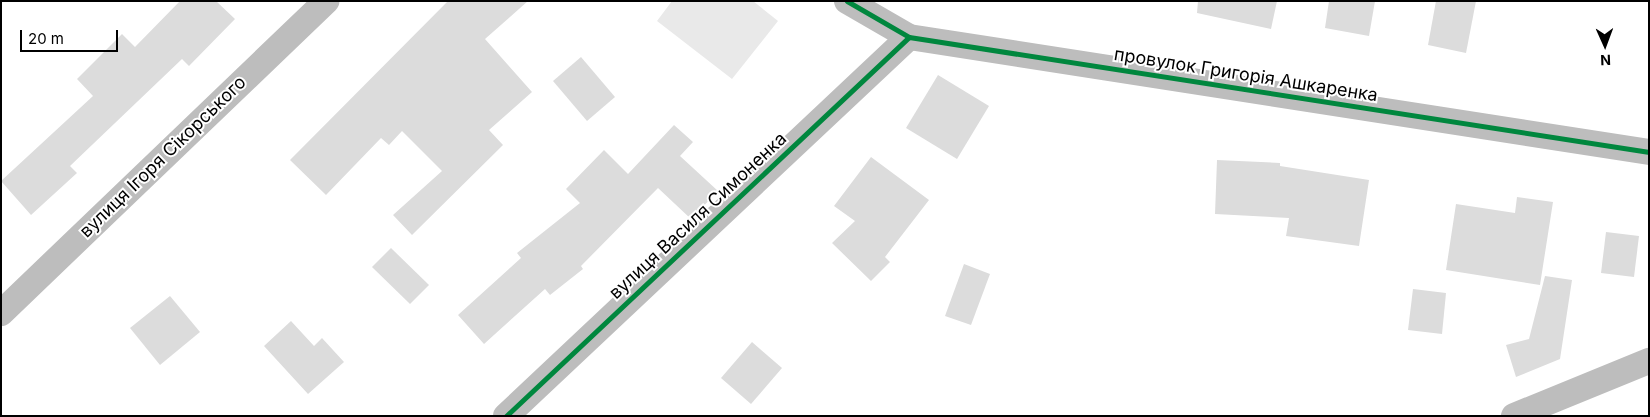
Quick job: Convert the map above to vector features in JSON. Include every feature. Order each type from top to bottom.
[{"type":"street","name":"вулиця Ігоря Сікорського","points":[[1,313],[326,1]]},
{"type":"street","name":"провулок Григорія Ашкаренка","points":[[848,1],[909,37],[1649,152]]},
{"type":"street","name":"вулиця Василя Симоненка","points":[[506,416],[909,37]]},
{"type":"street","points":[[1514,416],[1649,361]]},
{"type":"shaded area","points":[[672,1],[753,1],[778,21],[732,79],[657,21]]},
{"type":"building","points":[[180,1],[216,1],[235,19],[189,66],[182,59],[70,166],[77,173],[31,215],[1,181],[93,96],[77,79],[122,34],[135,47]]},
{"type":"building","points":[[448,1],[528,1],[485,39],[532,92],[489,130],[503,145],[412,235],[393,215],[442,171],[402,131],[389,145],[381,138],[326,195],[290,160]]},
{"type":"building","points":[[1198,1],[1277,1],[1271,29],[1197,13]]},
{"type":"building","points":[[1329,1],[1375,1],[1369,36],[1325,28]]},
{"type":"building","points":[[1436,1],[1476,1],[1466,53],[1428,45]]},
{"type":"building","points":[[581,57],[615,97],[587,121],[553,81]]},
{"type":"building","points":[[938,75],[989,106],[957,159],[906,128]]},
{"type":"building","points":[[674,125],[693,142],[680,156],[718,191],[691,219],[658,188],[581,266],[583,269],[550,295],[545,289],[484,344],[458,315],[521,258],[517,253],[580,203],[566,189],[604,150],[628,174]]},
{"type":"building","points":[[871,157],[929,200],[885,257],[890,262],[871,281],[832,243],[855,221],[834,206]]},
{"type":"building","points":[[1217,160],[1280,163],[1280,166],[1369,180],[1359,246],[1286,236],[1289,218],[1215,214]]},
{"type":"building","points":[[1517,197],[1553,202],[1540,285],[1446,270],[1456,204],[1515,213]]},
{"type":"building","points":[[1606,232],[1639,236],[1634,277],[1601,273]]},
{"type":"building","points":[[391,248],[429,285],[410,304],[372,267]]},
{"type":"building","points":[[964,264],[990,274],[971,325],[945,316]]},
{"type":"building","points":[[1545,276],[1572,280],[1560,359],[1516,377],[1506,345],[1529,339]]},
{"type":"building","points":[[1413,289],[1446,293],[1442,334],[1408,330]]},
{"type":"building","points":[[170,296],[200,332],[160,365],[130,328]]},
{"type":"building","points":[[291,321],[314,346],[322,338],[344,362],[308,394],[264,346]]},
{"type":"building","points":[[752,342],[782,368],[751,404],[721,378]]},
{"type":"cycle path","points":[[847,1],[909,37],[1649,152]]},
{"type":"cycle path","points":[[506,416],[909,37]]}]
